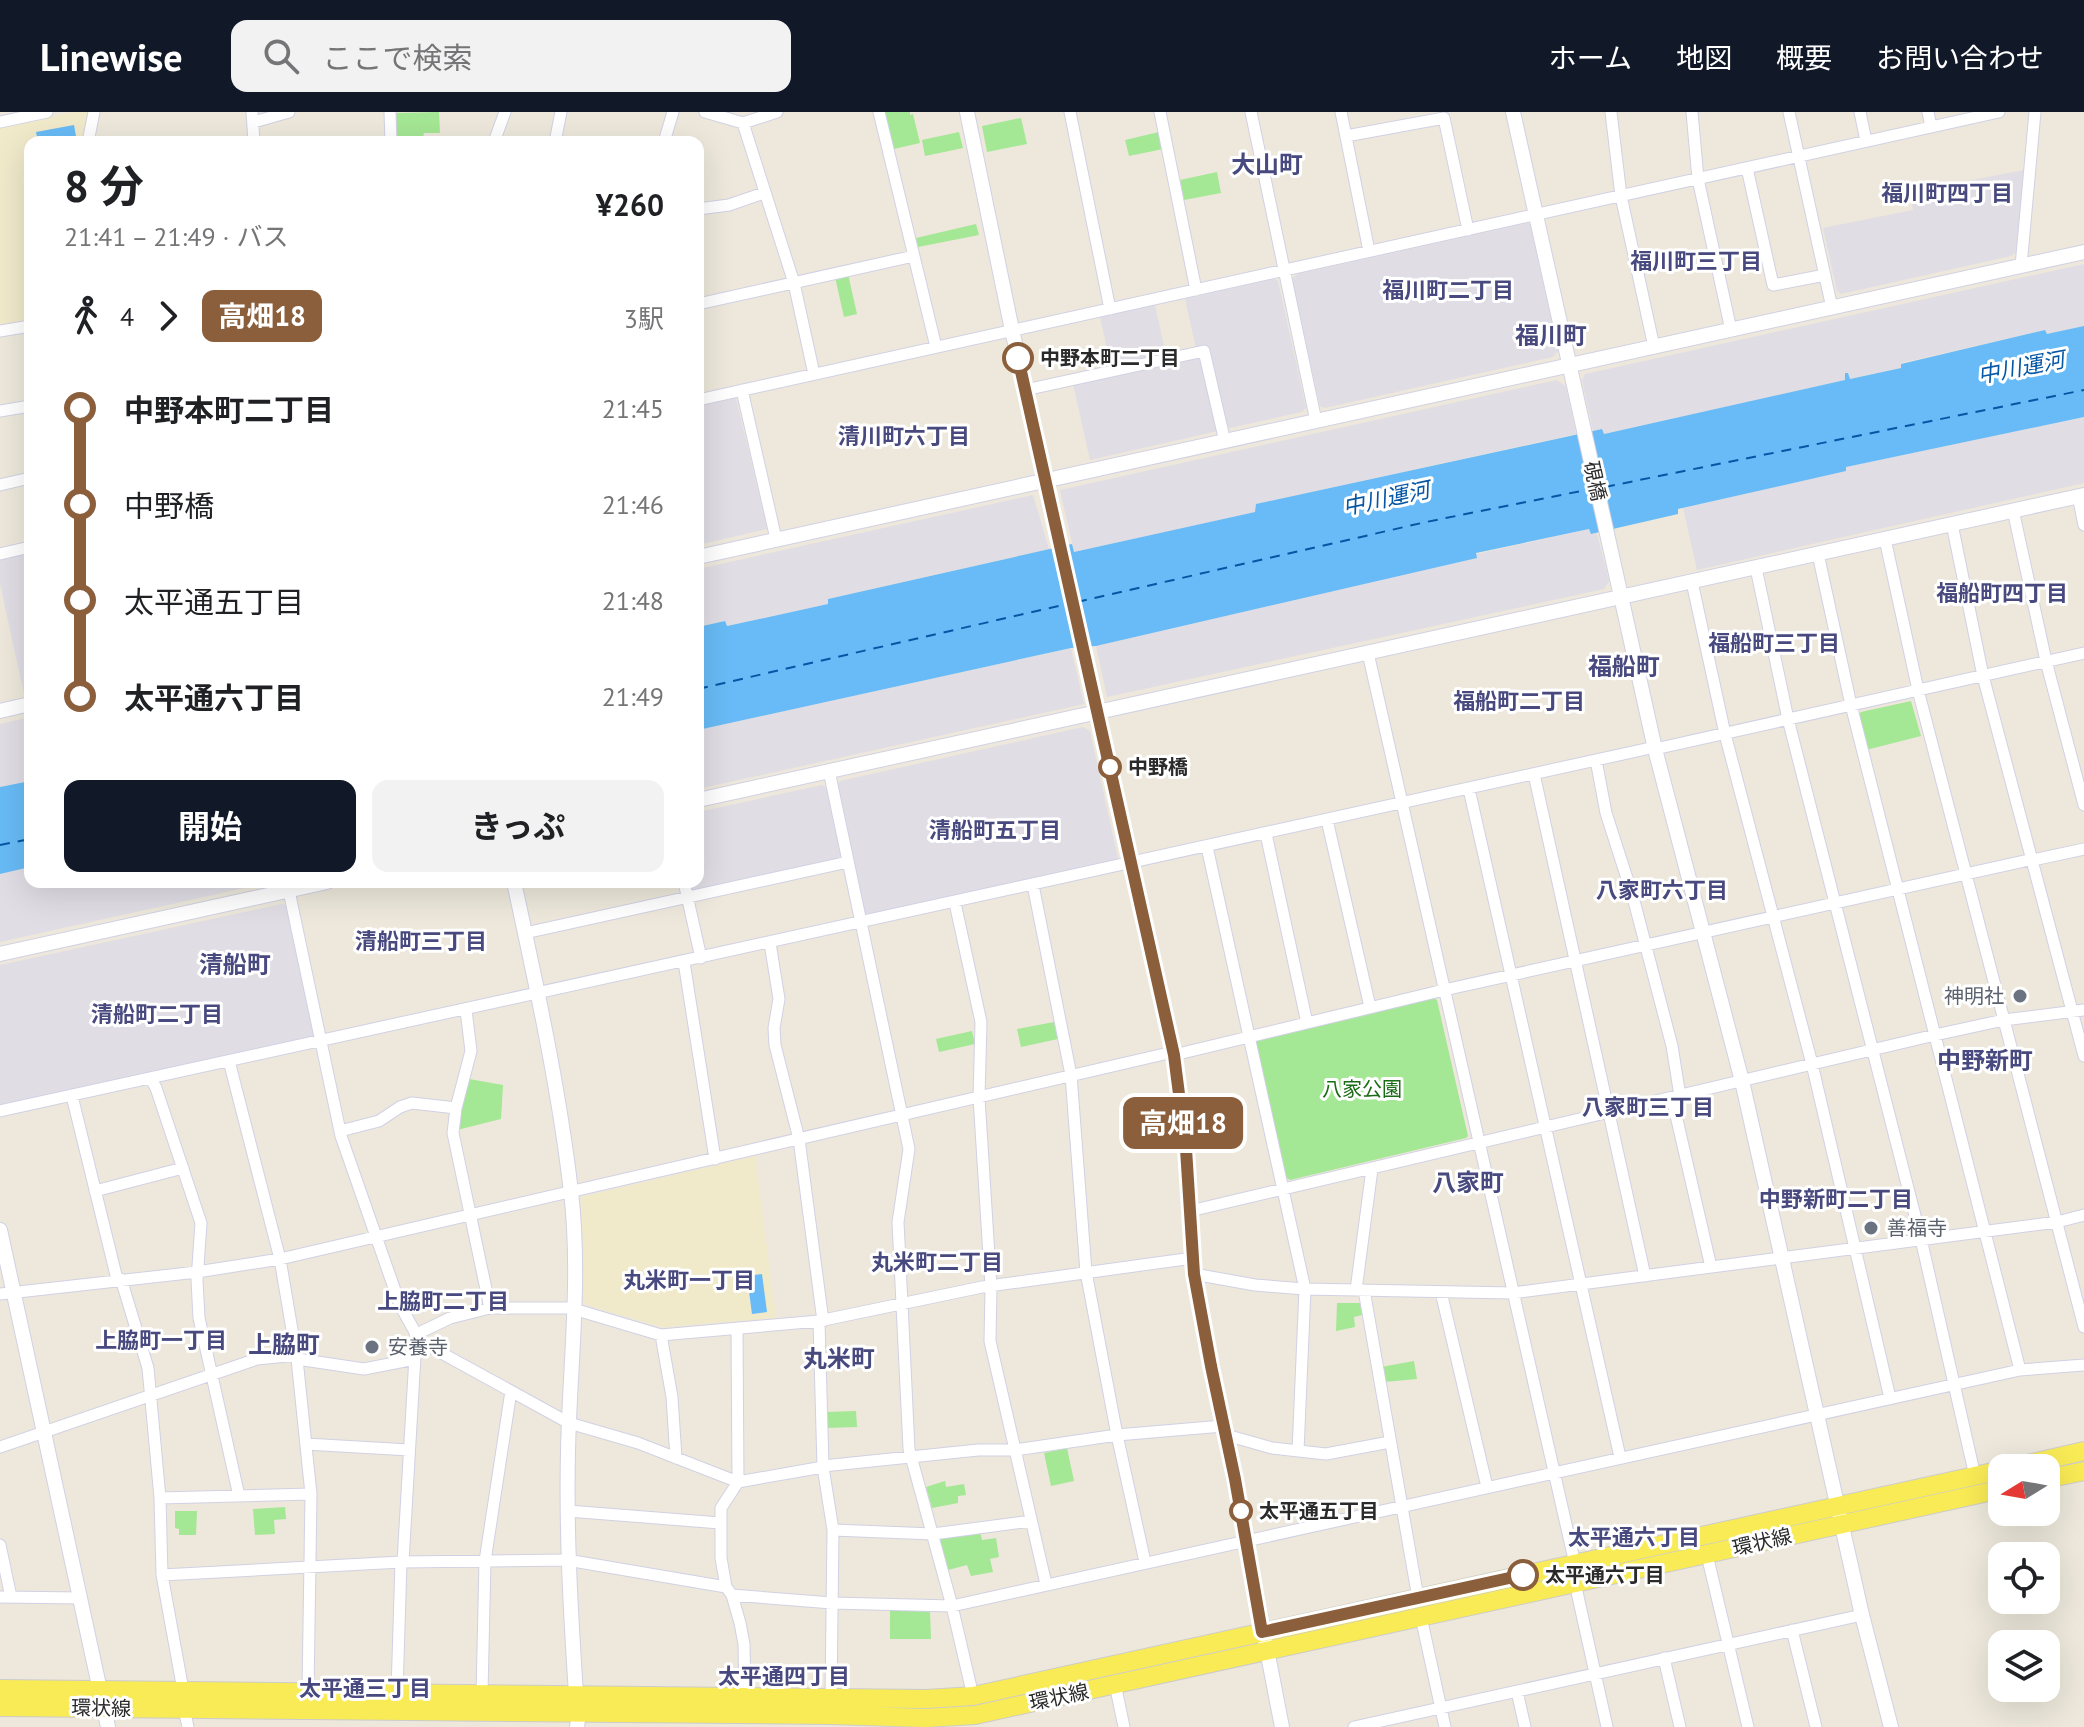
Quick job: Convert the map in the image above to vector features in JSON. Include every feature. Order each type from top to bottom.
[{"type":"main road","points":[[2060,1457],[2084,1451]]},
{"type":"main road","points":[[2060,1476],[2084,1471]]},
{"type":"main road","name":"環状線","points":[[1575,1573],[1707,1555],[1988,1473]]},
{"type":"main road","name":"環状線","points":[[185,1709],[308,1692],[482,1693],[577,1711],[830,1713],[976,1721],[1115,1684],[1266,1652],[1420,1608],[1840,1515],[1988,1491]]},
{"type":"main road","name":"環状線","points":[[0,1689],[185,1709],[394,1720],[577,1711],[745,1695],[830,1713],[926,1699],[973,1696],[1262,1632],[1420,1608]]},
{"type":"main road","name":"環状線","points":[[0,1707],[102,1699]]},
{"type":"street","points":[[5,118],[47,112]]},
{"type":"street","points":[[89,136],[94,112]]},
{"type":"street","points":[[253,117],[289,112]]},
{"type":"street","points":[[390,112],[391,136]]},
{"type":"street","points":[[496,136],[505,112]]},
{"type":"street","points":[[556,136],[561,112]]},
{"type":"street","points":[[666,136],[673,112]]},
{"type":"street","points":[[705,112],[743,123],[777,112]]},
{"type":"street","points":[[879,112],[936,347]]},
{"type":"street","points":[[967,112],[1025,390],[1174,1053],[1186,1149],[1194,1274],[1282,1727]]},
{"type":"street","points":[[1070,112],[1110,309]]},
{"type":"street","points":[[1160,112],[1196,290]]},
{"type":"street","points":[[1251,112],[1316,421]]},
{"type":"street","points":[[1341,112],[1369,251]]},
{"type":"street","name":"硯橋","points":[[1513,112],[1655,748],[1742,1081],[1862,1615],[1891,1727]]},
{"type":"street","points":[[1611,112],[1621,196],[1654,347]]},
{"type":"street","points":[[1692,112],[1698,179],[1731,330]]},
{"type":"street","points":[[1789,112],[1832,308]]},
{"type":"street","points":[[1860,112],[1866,141]]},
{"type":"street","points":[[1928,112],[1931,127]]},
{"type":"street","points":[[704,399],[1931,127],[1969,115],[1999,112]]},
{"type":"street","points":[[2021,266],[2035,112]]},
{"type":"street","points":[[1346,136],[1444,118],[1468,230]]},
{"type":"street","points":[[743,123],[794,283],[814,374]]},
{"type":"street","points":[[1747,168],[1773,285],[1825,275]]},
{"type":"street","points":[[704,208],[729,205],[764,193]]},
{"type":"street","points":[[704,556],[2084,252]]},
{"type":"street","points":[[704,303],[914,256]]},
{"type":"street","points":[[0,331],[24,327]]},
{"type":"street","points":[[1025,390],[1204,351],[1225,442]]},
{"type":"street","points":[[742,390],[776,539]]},
{"type":"street","points":[[0,411],[24,407]]},
{"type":"street","points":[[0,485],[24,479]]},
{"type":"street","points":[[704,799],[2081,496],[2084,525]]},
{"type":"street","points":[[2013,510],[2046,661],[2084,805]]},
{"type":"street","points":[[1952,524],[1983,676],[2078,1010],[2084,1056]]},
{"type":"street","points":[[1885,539],[1918,690],[2084,1327]]},
{"type":"street","points":[[0,554],[24,548]]},
{"type":"street","points":[[1818,554],[1851,705],[2020,1370]]},
{"type":"street","points":[[1756,568],[1788,719],[1921,1239],[1975,1476]]},
{"type":"street","points":[[1692,582],[1725,734],[1812,1064],[1890,1398]]},
{"type":"street","points":[[1368,653],[1554,1472],[1607,1727]]},
{"type":"street","points":[[0,1111],[2084,653]]},
{"type":"street","points":[[0,711],[24,705]]},
{"type":"street","points":[[1596,760],[1606,813],[1633,897],[1672,1046],[1676,1097],[1711,1267]]},
{"type":"street","points":[[829,771],[909,1149],[898,1222],[909,1449],[973,1696]]},
{"type":"street","points":[[1534,774],[1645,1276]]},
{"type":"street","points":[[1469,789],[1620,1457]]},
{"type":"street","points":[[1327,820],[1370,1007]]},
{"type":"street","points":[[1266,834],[1307,1023]]},
{"type":"street","points":[[1207,847],[1305,1289],[1298,1451]]},
{"type":"street","points":[[6,1292],[197,1272],[280,1259],[901,1114],[945,1107],[946,1103],[997,1094],[1000,1090],[1018,1089],[1444,990],[2084,849]]},
{"type":"street","points":[[525,933],[848,862]]},
{"type":"street","points":[[1033,885],[1071,1075],[1086,1272],[1145,1562]]},
{"type":"street","points":[[0,954],[302,888]]},
{"type":"street","points":[[515,888],[539,994],[571,1193],[576,1310],[569,1423],[567,1560],[577,1711]]},
{"type":"street","points":[[686,888],[701,958]]},
{"type":"street","points":[[289,891],[340,1131],[375,1237],[416,1339],[397,1692]]},
{"type":"street","points":[[955,903],[981,1022],[979,1098],[991,1287],[990,1341],[1046,1584]]},
{"type":"street","points":[[770,943],[779,984],[775,1045],[799,1139],[821,1321],[823,1467],[833,1530],[830,1713]]},
{"type":"street","points":[[684,962],[715,1159]]},
{"type":"street","points":[[466,1010],[471,1051],[456,1108],[453,1133],[490,1308]]},
{"type":"street","points":[[1190,1211],[1935,1035],[2004,1020],[2078,1010]]},
{"type":"street","points":[[229,1061],[280,1259],[297,1357],[311,1494],[308,1692]]},
{"type":"street","points":[[151,1079],[201,1223],[197,1272],[199,1318],[239,1496]]},
{"type":"street","points":[[72,1096],[119,1279],[148,1368],[160,1498],[162,1575],[185,1709]]},
{"type":"street","points":[[340,1131],[379,1121],[405,1104],[419,1102],[456,1108]]},
{"type":"street","points":[[95,1191],[183,1168]]},
{"type":"street","points":[[1372,1169],[1360,1290],[1445,1727]]},
{"type":"street","points":[[1194,1274],[1255,1285],[1305,1289],[1512,1293],[2057,1222],[2084,1215]]},
{"type":"street","points":[[0,1230],[6,1292],[44,1432],[108,1727]]},
{"type":"street","points":[[416,1339],[423,1331],[450,1318],[490,1308],[576,1310],[661,1335],[821,1321],[991,1287],[1193,1258]]},
{"type":"street","points":[[1441,1292],[1487,1487]]},
{"type":"street","points":[[737,1328],[738,1482],[721,1508],[720,1523],[721,1558],[744,1644],[745,1695]]},
{"type":"street","points":[[661,1335],[672,1397],[676,1458]]},
{"type":"street","points":[[416,1339],[569,1423],[638,1443],[738,1482],[823,1467],[978,1450],[1015,1450],[1117,1435],[1225,1431],[1272,1448],[1326,1454],[1390,1442]]},
{"type":"street","points":[[0,1447],[257,1359],[297,1357],[374,1369],[415,1359]]},
{"type":"street","points":[[162,1575],[402,1562],[567,1560],[729,1591],[832,1603],[952,1606],[2020,1370],[2084,1365]]},
{"type":"street","points":[[482,1693],[485,1561],[511,1391]]},
{"type":"street","points":[[306,1444],[409,1450]]},
{"type":"street","points":[[160,1498],[311,1494]]},
{"type":"street","points":[[568,1511],[720,1523]]},
{"type":"street","points":[[833,1530],[933,1534],[1031,1521]]},
{"type":"street","points":[[0,1545],[6,1597],[81,1598]]},
{"type":"street","points":[[1707,1555],[1748,1727]]},
{"type":"street","points":[[1360,1726],[1862,1615]]},
{"type":"street","points":[[1792,1630],[1816,1727]]},
{"type":"street","points":[[1664,1658],[1680,1727]]},
{"type":"street","points":[[1115,1684],[1124,1727]]},
{"type":"street","points":[[1517,1691],[1525,1727]]},
{"type":"shaded area","points":[[73,112],[90,112],[85,136],[24,136],[24,321],[0,325],[0,128]]},
{"type":"shaded area","points":[[2024,170],[2016,253],[1841,294],[1837,291],[1823,228],[1913,210],[1910,192]]},
{"type":"shaded area","points":[[1530,224],[1558,351],[1553,357],[1325,408],[1320,406],[1292,279],[1298,274]]},
{"type":"shaded area","points":[[2084,264],[2084,326],[2047,335],[2045,330],[1901,363],[1901,368],[1849,379],[1848,373],[1845,373],[1846,380],[1603,434],[1602,429],[1593,431],[1582,380],[1585,374]]},
{"type":"shaded area","points":[[1274,279],[1278,281],[1306,408],[1302,412],[1230,428],[1226,425],[1208,346],[1196,349],[1185,299]]},
{"type":"shaded area","points":[[1155,305],[1166,355],[1111,367],[1100,317]]},
{"type":"shaded area","points":[[1201,356],[1218,431],[1090,460],[1073,384]]},
{"type":"shaded area","points":[[1557,380],[1566,387],[1576,434],[1256,504],[1256,512],[1074,552],[1060,490]]},
{"type":"shaded area","points":[[736,398],[767,529],[704,544],[704,405]]},
{"type":"shaded area","points":[[2084,417],[2084,483],[1697,570],[1683,508],[1845,471],[1845,467]]},
{"type":"shaded area","points":[[1033,495],[1049,549],[828,599],[829,604],[726,626],[725,621],[704,626],[704,568]]},
{"type":"shaded area","points":[[1589,529],[1591,534],[1597,533],[1609,581],[1604,589],[1107,697],[1096,646]]},
{"type":"shaded area","points":[[24,554],[24,694],[0,584],[0,559]]},
{"type":"shaded area","points":[[1071,648],[1084,704],[704,788],[704,729]]},
{"type":"shaded area","points":[[24,718],[24,782],[0,787],[0,724]]},
{"type":"shaded area","points":[[1083,727],[1090,731],[1118,858],[1116,861],[869,915],[862,911],[836,786],[840,781]]},
{"type":"shaded area","points":[[822,785],[827,788],[842,855],[838,860],[690,891],[689,888],[704,888],[704,811]]},
{"type":"shaded area","points":[[24,868],[24,888],[245,888],[0,942],[0,874]]},
{"type":"shaded area","points":[[282,904],[287,906],[315,1034],[311,1038],[0,1106],[0,965]]},
{"type":"shaded area","points":[[755,1156],[776,1318],[661,1327],[584,1302],[581,1197]]},
{"type":"green space","points":[[439,112],[440,133],[397,136],[396,113]]},
{"type":"green space","points":[[885,112],[913,114],[920,143],[894,149]]},
{"type":"green space","points":[[1021,118],[1027,144],[987,152],[982,126]]},
{"type":"green space","points":[[959,132],[963,148],[925,156],[922,140]]},
{"type":"green space","points":[[1159,132],[1163,149],[1129,156],[1125,140]]},
{"type":"green space","points":[[1217,172],[1221,193],[1184,200],[1180,180]]},
{"type":"green space","points":[[976,224],[979,235],[918,247],[916,238]]},
{"type":"green space","points":[[848,274],[857,314],[844,317],[835,277]]},
{"type":"green space","points":[[1911,701],[1921,736],[1866,750],[1858,716],[1861,712]]},
{"type":"green space","name":"八家公園","points":[[1434,998],[1437,1000],[1468,1136],[1290,1180],[1285,1177],[1254,1040]]},
{"type":"green space","points":[[1054,1022],[1058,1039],[1021,1047],[1017,1029]]},
{"type":"green space","points":[[972,1031],[975,1044],[939,1052],[936,1039]]},
{"type":"green space","points":[[469,1079],[503,1085],[501,1119],[457,1130]]},
{"type":"green space","points":[[1337,1303],[1360,1303],[1362,1315],[1354,1317],[1355,1327],[1336,1331]]},
{"type":"green space","points":[[1414,1361],[1417,1379],[1384,1382],[1381,1367]]},
{"type":"green space","points":[[856,1411],[857,1427],[826,1428],[826,1412]]},
{"type":"green space","points":[[1067,1448],[1074,1481],[1051,1486],[1044,1453]]},
{"type":"green space","points":[[945,1481],[946,1487],[964,1484],[966,1495],[958,1496],[958,1503],[932,1508],[926,1487]]},
{"type":"green space","points":[[285,1507],[286,1519],[274,1520],[275,1534],[255,1535],[253,1509]]},
{"type":"green space","points":[[175,1511],[197,1511],[196,1535],[179,1535],[179,1529],[175,1528]]},
{"type":"green space","points":[[980,1531],[982,1540],[996,1538],[999,1557],[990,1559],[993,1572],[971,1576],[967,1565],[948,1570],[940,1539],[942,1535]]},
{"type":"green space","points":[[890,1610],[930,1611],[931,1639],[890,1639]]},
{"type":"water","points":[[74,125],[76,136],[37,136],[36,132]]},
{"type":"water","name":"中川運河","points":[[2084,326],[2084,417],[1846,467],[1846,471],[1678,509],[1678,514],[1591,534],[1589,529],[1476,553],[1477,558],[1096,646],[1071,648],[704,729],[704,626],[725,621],[727,626],[828,604],[828,599],[1072,544],[1074,552],[1255,512],[1256,504],[1602,429],[1604,434],[1845,380],[1845,373],[1850,379],[2045,330],[2047,334]]},
{"type":"water","points":[[24,782],[24,868],[0,874],[0,787]]},
{"type":"water","points":[[762,1274],[767,1312],[752,1314],[747,1276]]},
{"type":"ferry route","points":[[1605,487],[2084,390]]},
{"type":"ferry route","points":[[1077,602],[1426,522],[1591,489]]},
{"type":"ferry route","points":[[704,688],[1067,604]]},
{"type":"ferry route","points":[[0,845],[24,840]]},
{"type":"bus line","name":"高畑18","points":[[1018,358],[1174,1055],[1186,1149],[1194,1274],[1262,1632],[1523,1575]]},
{"type":"place","name":"中野本町二丁目","points":[[1018,358]]},
{"type":"place","name":"中野橋","points":[[1110,767]]},
{"type":"place","name":"神明社","points":[[2020,996]]},
{"type":"place","name":"善福寺","points":[[1871,1228]]},
{"type":"place","name":"安養寺","points":[[372,1347]]},
{"type":"place","name":"太平通五丁目","points":[[1241,1511]]},
{"type":"place","name":"太平通六丁目","points":[[1523,1575]]},
{"type":"district","name":"大山町","points":[[1267,165]]},
{"type":"district","name":"福川町四丁目","points":[[1947,193]]},
{"type":"district","name":"福川町三丁目","points":[[1696,261]]},
{"type":"district","name":"福川町二丁目","points":[[1448,290]]},
{"type":"district","name":"福川町","points":[[1551,336]]},
{"type":"district","name":"清川町六丁目","points":[[904,436]]},
{"type":"district","name":"福船町四丁目","points":[[2002,593]]},
{"type":"district","name":"福船町三丁目","points":[[1774,643]]},
{"type":"district","name":"福船町","points":[[1624,667]]},
{"type":"district","name":"福船町二丁目","points":[[1519,701]]},
{"type":"district","name":"清船町五丁目","points":[[995,830]]},
{"type":"district","name":"八家町六丁目","points":[[1662,890]]},
{"type":"district","name":"清船町三丁目","points":[[421,941]]},
{"type":"district","name":"清船町","points":[[235,965]]},
{"type":"district","name":"清船町二丁目","points":[[157,1014]]},
{"type":"district","name":"中野新町","points":[[1985,1061]]},
{"type":"district","name":"八家町三丁目","points":[[1648,1107]]},
{"type":"district","name":"八家町","points":[[1468,1183]]},
{"type":"district","name":"中野新町二丁目","points":[[1836,1199]]},
{"type":"district","name":"丸米町二丁目","points":[[937,1262]]},
{"type":"district","name":"丸米町一丁目","points":[[689,1280]]},
{"type":"district","name":"上脇町二丁目","points":[[443,1301]]},
{"type":"district","name":"上脇町一丁目","points":[[161,1340]]},
{"type":"district","name":"上脇町","points":[[284,1345]]},
{"type":"district","name":"丸米町","points":[[839,1359]]},
{"type":"district","name":"太平通六丁目","points":[[1634,1537]]},
{"type":"district","name":"太平通四丁目","points":[[784,1676]]},
{"type":"district","name":"太平通三丁目","points":[[365,1688]]}]
